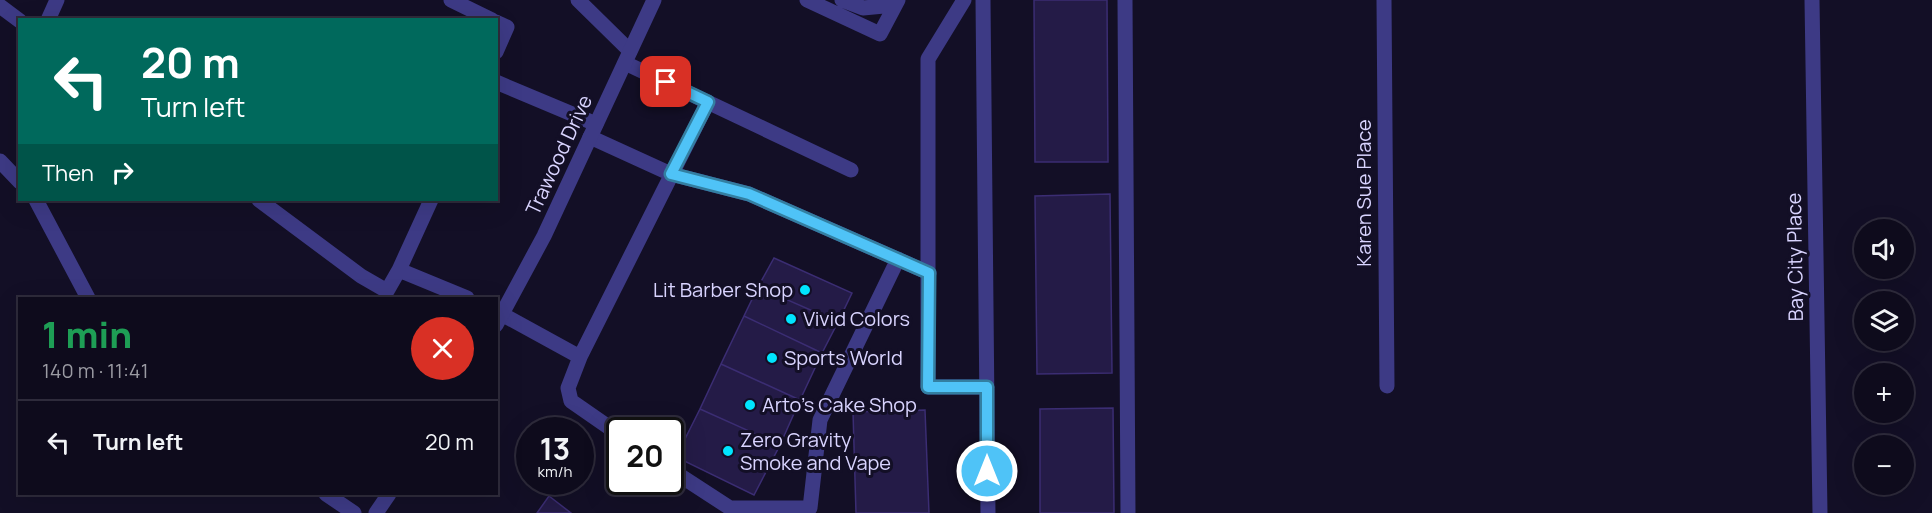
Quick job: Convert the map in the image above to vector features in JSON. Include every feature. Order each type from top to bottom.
[{"type":"street","points":[[49,18],[57,0]]},
{"type":"street","points":[[451,0],[488,18]]},
{"type":"street","points":[[578,0],[627,57],[708,102],[851,170]]},
{"type":"street","name":"Trawood Drive","points":[[499,316],[544,236],[654,0]]},
{"type":"street","points":[[807,0],[880,34],[898,0]]},
{"type":"street","points":[[842,0],[863,8],[884,6],[886,0]]},
{"type":"street","points":[[964,0],[928,59],[928,387],[987,387]]},
{"type":"street","points":[[983,0],[988,513]]},
{"type":"street","points":[[1125,0],[1128,513]]},
{"type":"street","name":"Karen Sue Place","points":[[1384,0],[1387,386]]},
{"type":"street","name":"Bay City Place","points":[[1812,0],[1820,513]]},
{"type":"street","points":[[0,6],[18,20]]},
{"type":"street","points":[[498,23],[507,27],[498,47]]},
{"type":"street","points":[[498,83],[593,130],[671,174],[749,194],[929,273]]},
{"type":"street","points":[[606,425],[571,400],[568,388],[580,357],[708,102]]},
{"type":"street","points":[[0,161],[18,180]]},
{"type":"street","points":[[37,201],[87,297]]},
{"type":"street","points":[[260,201],[361,276],[387,291],[431,201]]},
{"type":"street","points":[[684,478],[730,508],[810,511],[820,420],[898,259]]},
{"type":"street","points":[[399,270],[465,297]]},
{"type":"street","points":[[499,316],[580,357]]},
{"type":"street","points":[[327,495],[354,513]]},
{"type":"street","points":[[376,513],[388,495]]},
{"type":"building","points":[[1034,0],[1107,0],[1108,162],[1035,162]]},
{"type":"building","points":[[1110,194],[1112,373],[1037,374],[1035,196]]},
{"type":"building","name":"Lit Barber Shop","points":[[774,258],[852,293],[838,322],[758,287]]},
{"type":"building","name":"Vivid Colors","points":[[758,287],[838,322],[822,353],[744,316]]},
{"type":"building","name":"Sports World","points":[[744,316],[822,353],[800,400],[721,364]]},
{"type":"building","name":"Arto's Cake Shop","points":[[721,364],[800,400],[780,445],[700,409]]},
{"type":"building","points":[[1113,408],[1114,513],[1040,513],[1040,409]]},
{"type":"building","name":"Zero Gravity Smoke and Vape","points":[[700,409],[780,445],[754,495],[684,461],[684,441]]},
{"type":"building","points":[[925,410],[929,513],[856,513],[853,412]]},
{"type":"building","points":[[549,496],[571,513],[537,513]]},
{"type":"place","name":"Lit Barber Shop","points":[[805,290]]},
{"type":"place","name":"Vivid Colors","points":[[791,319]]},
{"type":"place","name":"Sports World","points":[[772,358]]},
{"type":"place","name":"Arto's Cake Shop","points":[[750,405]]},
{"type":"place","name":"Zero Gravity Smoke and Vape","points":[[728,451]]},
{"type":"route","points":[[666,82],[708,102],[671,174],[749,194],[929,273],[928,387],[987,387],[987,471]]}]
